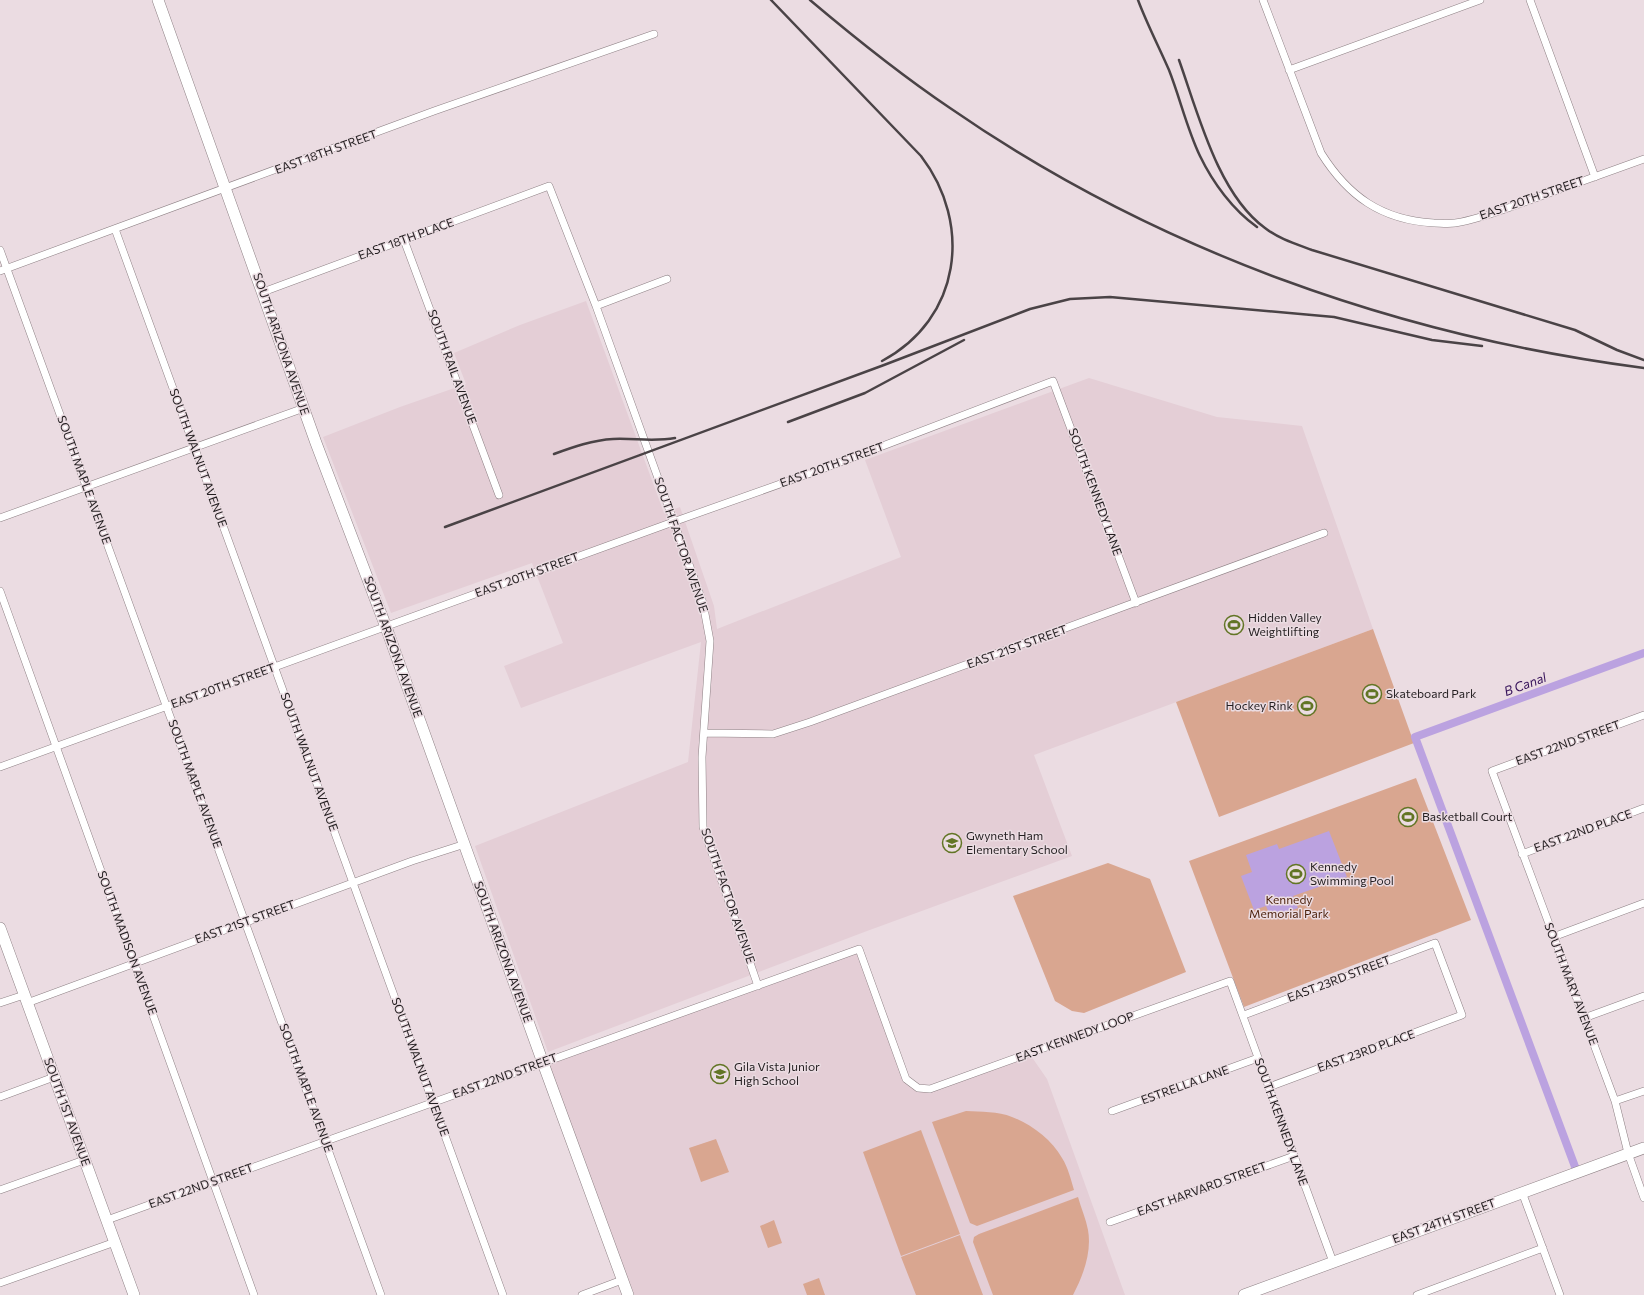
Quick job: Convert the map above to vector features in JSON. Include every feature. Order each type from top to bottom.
[{"type":"street","name":"SOUTH ARIZONA AVENUE","points":[[158,0],[304,408],[386,627],[628,1295]]},
{"type":"street","name":"EAST 20TH STREET","points":[[1264,0],[1321,153],[1333,172],[1350,190],[1370,206],[1417,222],[1454,223],[1488,214],[1644,159]]},
{"type":"street","points":[[1289,70],[1480,0]]},
{"type":"street","points":[[1530,0],[1595,177]]},
{"type":"street","name":"EAST 18TH STREET","points":[[3,270],[434,111],[654,34]]},
{"type":"street","name":"EAST 18TH PLACE","points":[[263,292],[549,186]]},
{"type":"street","name":"SOUTH FACTOR AVENUE","points":[[549,186],[596,306],[673,522],[704,603],[710,641],[702,757],[703,827],[758,986]]},
{"type":"street","name":"SOUTH WALNUT AVENUE","points":[[115,229],[503,1295]]},
{"type":"street","name":"SOUTH RAIL AVENUE","points":[[404,240],[499,495]]},
{"type":"street","name":"SOUTH MAPLE AVENUE","points":[[0,250],[3,270],[86,486],[382,1295]]},
{"type":"street","points":[[596,306],[667,279]]},
{"type":"street","name":"EAST 20TH STREET","points":[[0,767],[832,465],[1054,381]]},
{"type":"street","name":"SOUTH KENNEDY LANE","points":[[1054,381],[1136,603]]},
{"type":"street","points":[[0,518],[304,408]]},
{"type":"street","name":"EAST 21ST STREET","points":[[704,733],[774,734],[834,714],[1324,533]]},
{"type":"street","name":"SOUTH MADISON AVENUE","points":[[0,591],[254,1295]]},
{"type":"street","name":"EAST 22ND STREET","points":[[1492,771],[1644,715]]},
{"type":"street","name":"SOUTH MARY AVENUE","points":[[1492,771],[1615,1101],[1628,1153],[1644,1198]]},
{"type":"street","name":"EAST 22ND PLACE","points":[[1522,854],[1644,808]]},
{"type":"street","name":"EAST 21ST STREET","points":[[0,1003],[26,999],[134,963],[465,844]]},
{"type":"street","points":[[1553,937],[1644,904]]},
{"type":"street","name":"SOUTH 1ST AVENUE","points":[[0,928],[134,1295]]},
{"type":"street","name":"EAST 23RD STREET","points":[[1244,1016],[1435,943],[1462,1015]]},
{"type":"street","name":"EAST 22ND STREET","points":[[107,1220],[859,949],[906,1079],[918,1088]]},
{"type":"street","name":"SOUTH KENNEDY LANE","points":[[1230,981],[1333,1262]]},
{"type":"street","name":"EAST KENNEDY LOOP","points":[[918,1088],[930,1088],[1230,981]]},
{"type":"street","points":[[1584,1018],[1644,996]]},
{"type":"street","name":"EAST 23RD PLACE","points":[[1269,1086],[1462,1015]]},
{"type":"street","name":"ESTRELLA LANE","points":[[1112,1111],[1258,1058]]},
{"type":"street","points":[[0,1097],[54,1077]]},
{"type":"street","points":[[1615,1101],[1644,1090]]},
{"type":"street","name":"EAST 24TH STREET","points":[[1244,1295],[1644,1148]]},
{"type":"street","name":"EAST HARVARD STREET","points":[[1110,1222],[1294,1156]]},
{"type":"street","points":[[0,1190],[84,1160]]},
{"type":"street","points":[[1522,1192],[1560,1295]]},
{"type":"street","points":[[0,1283],[115,1242]]},
{"type":"street","points":[[1417,1295],[1543,1248]]},
{"type":"street","points":[[582,1295],[622,1280]]},
{"type":"shaded area","points":[[586,301],[664,513],[680,507],[714,606],[717,629],[901,557],[865,460],[1089,378],[1217,417],[1302,426],[1373,629],[1034,755],[1072,856],[867,931],[548,1052],[475,846],[688,762],[701,642],[521,708],[504,666],[563,643],[532,563],[391,613],[323,437],[400,407],[466,384],[454,353],[520,325]]},
{"type":"shaded area","name":"Kennedy Swimming Pool","points":[[1329,831],[1347,877],[1293,896],[1298,908],[1271,918],[1266,906],[1254,910],[1241,876],[1252,872],[1246,855],[1277,844],[1279,849]]},
{"type":"shaded area","points":[[859,949],[906,1079],[918,1088],[930,1088],[1029,1053],[1047,1079],[1125,1295],[628,1295],[543,1063]]},
{"type":"green space","points":[[1373,629],[1414,743],[1219,817],[1176,702]]},
{"type":"green space","name":"Kennedy Memorial Park","points":[[1416,778],[1471,920],[1244,1007],[1189,861]]},
{"type":"green space","points":[[1108,863],[1150,879],[1186,972],[1084,1013],[1072,1011],[1055,1001],[1013,896]]},
{"type":"green space","points":[[966,1111],[989,1112],[1007,1115],[1034,1128],[1058,1151],[1066,1165],[1074,1190],[977,1226],[970,1223],[932,1122]]},
{"type":"green space","points":[[921,1130],[960,1234],[901,1256],[863,1152]]},
{"type":"green space","points":[[716,1139],[729,1172],[701,1182],[689,1148]]},
{"type":"green space","points":[[1078,1197],[1087,1226],[1089,1247],[1086,1264],[1073,1295],[993,1295],[973,1242],[974,1237]]},
{"type":"green space","points":[[774,1220],[782,1243],[768,1248],[760,1226]]},
{"type":"green space","points":[[960,1235],[983,1295],[916,1295],[901,1257]]},
{"type":"green space","points":[[819,1278],[825,1295],[807,1295],[803,1284]]},
{"type":"waterway","name":"B Canal","points":[[1577,1172],[1415,737],[1644,653]]},
{"type":"railway","points":[[771,0],[921,156],[937,183],[948,211],[952,240],[951,268],[943,296],[929,321],[908,343],[882,361]]},
{"type":"railway","points":[[810,0],[914,83],[1029,159],[1110,204],[1195,244],[1281,279],[1370,309],[1460,334],[1552,353],[1644,368]]},
{"type":"railway","points":[[1138,0],[1169,70],[1191,135],[1205,166],[1224,195],[1240,213],[1257,227]]},
{"type":"railway","points":[[1179,60],[1202,127],[1222,174],[1234,195],[1249,213],[1270,232],[1312,250],[1575,330],[1617,350],[1644,360]]},
{"type":"railway","points":[[445,527],[884,365],[1030,309],[1070,299],[1110,297],[1334,317],[1432,340],[1482,346]]},
{"type":"railway","points":[[788,422],[865,393],[964,340]]},
{"type":"railway","points":[[554,454],[583,444],[598,441],[621,439],[659,440],[675,438]]},
{"type":"place","name":"Hidden Valley Weightlifting","points":[[1234,625]]},
{"type":"place","name":"Skateboard Park","points":[[1372,694]]},
{"type":"place","name":"Hockey Rink","points":[[1307,706]]},
{"type":"place","name":"Basketball Court","points":[[1408,817]]},
{"type":"place","name":"Gwyneth Ham Elementary School","points":[[952,843]]},
{"type":"place","name":"Kennedy Swimming Pool","points":[[1296,874]]},
{"type":"place","name":"Gila Vista Junior High School","points":[[720,1074]]}]
